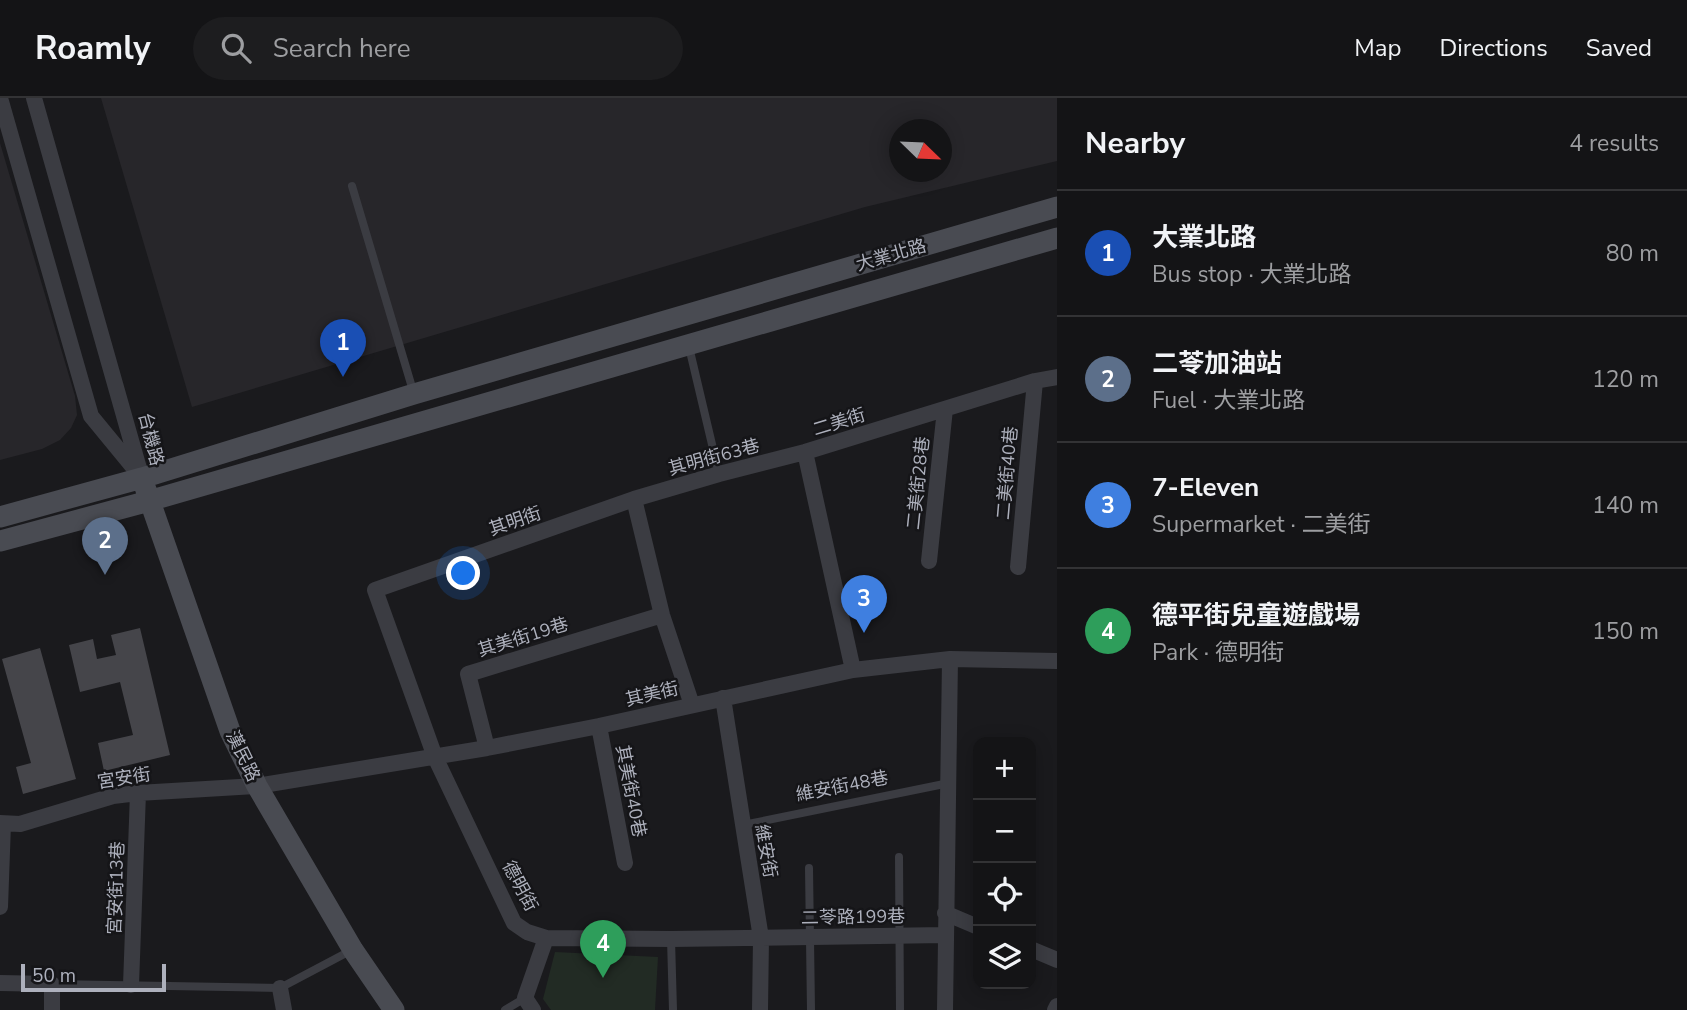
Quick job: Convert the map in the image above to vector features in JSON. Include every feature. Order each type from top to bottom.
[{"type":"street","name":"台機路","points":[[0,98],[91,416],[142,478]]},
{"type":"street","name":"台機路","points":[[34,98],[142,478]]},
{"type":"street","name":"大業北路","points":[[0,517],[142,478],[414,394],[1057,207]]},
{"type":"street","name":"大業北路","points":[[0,541],[1057,238]]},
{"type":"street","name":"二美街","points":[[853,670],[805,452],[1057,377]]},
{"type":"street","name":"二美街40巷","points":[[1018,567],[1035,382]]},
{"type":"street","name":"二美街28巷","points":[[929,561],[945,409]]},
{"type":"street","name":"其明街63巷","points":[[634,499],[805,452]]},
{"type":"street","name":"漢民路","points":[[142,478],[230,731],[257,786],[353,950],[394,1010]]},
{"type":"street","points":[[634,499],[662,615],[692,705]]},
{"type":"street","name":"其明街","points":[[435,757],[375,590],[634,499]]},
{"type":"street","name":"其美街19巷","points":[[487,748],[468,674],[662,615]]},
{"type":"street","name":"其美街","points":[[257,786],[487,748],[853,670],[950,659],[1057,661]]},
{"type":"street","points":[[945,1010],[950,659]]},
{"type":"street","name":"維安街","points":[[723,698],[761,939],[760,1010]]},
{"type":"street","name":"其美街40巷","points":[[598,726],[625,863]]},
{"type":"street","name":"德明街","points":[[435,757],[514,923],[527,932],[546,938],[761,939]]},
{"type":"street","name":"宮安街","points":[[1,824],[20,824],[113,796],[257,786]]},
{"type":"street","name":"宮安街13巷","points":[[131,985],[138,793]]},
{"type":"street","points":[[0,907],[1,824]]},
{"type":"street","points":[[945,914],[975,926]]},
{"type":"street","name":"二苓路199巷","points":[[761,939],[945,935]]},
{"type":"street","points":[[529,1004],[546,938]]},
{"type":"street","points":[[1036,951],[1057,960]]},
{"type":"street","points":[[0,983],[52,984],[52,1010]]},
{"type":"street","points":[[280,988],[284,1010]]},
{"type":"lane","points":[[352,186],[414,394]]},
{"type":"lane","points":[[688,344],[719,474]]},
{"type":"lane","name":"維安街48巷","points":[[742,825],[949,783]]},
{"type":"lane","points":[[899,856],[900,1010]]},
{"type":"lane","points":[[808,868],[811,1010]]},
{"type":"lane","points":[[671,939],[673,1010]]},
{"type":"lane","points":[[52,984],[280,988],[353,950]]},
{"type":"lane","points":[[505,1010],[529,1004]]},
{"type":"shaded area","points":[[101,98],[1057,98],[1057,161],[865,207],[192,407]]},
{"type":"shaded area","points":[[0,143],[75,396],[77,415],[71,428],[60,440],[42,449],[0,460]]},
{"type":"shaded area","points":[[555,952],[658,957],[655,1010],[551,1010],[543,999]]},
{"type":"building","points":[[140,628],[170,755],[104,771],[98,743],[133,735],[120,682],[80,692],[69,645],[93,639],[97,659],[116,655],[111,635]]},
{"type":"building","points":[[40,648],[76,779],[23,794],[16,767],[31,763],[2,659]]},
{"type":"place","name":"大業北路","points":[[343,377]]},
{"type":"place","name":"二苓加油站","points":[[105,575]]},
{"type":"place","name":"7-Eleven","points":[[864,633]]},
{"type":"place","name":"德平街兒童遊戲場","points":[[603,978]]}]
